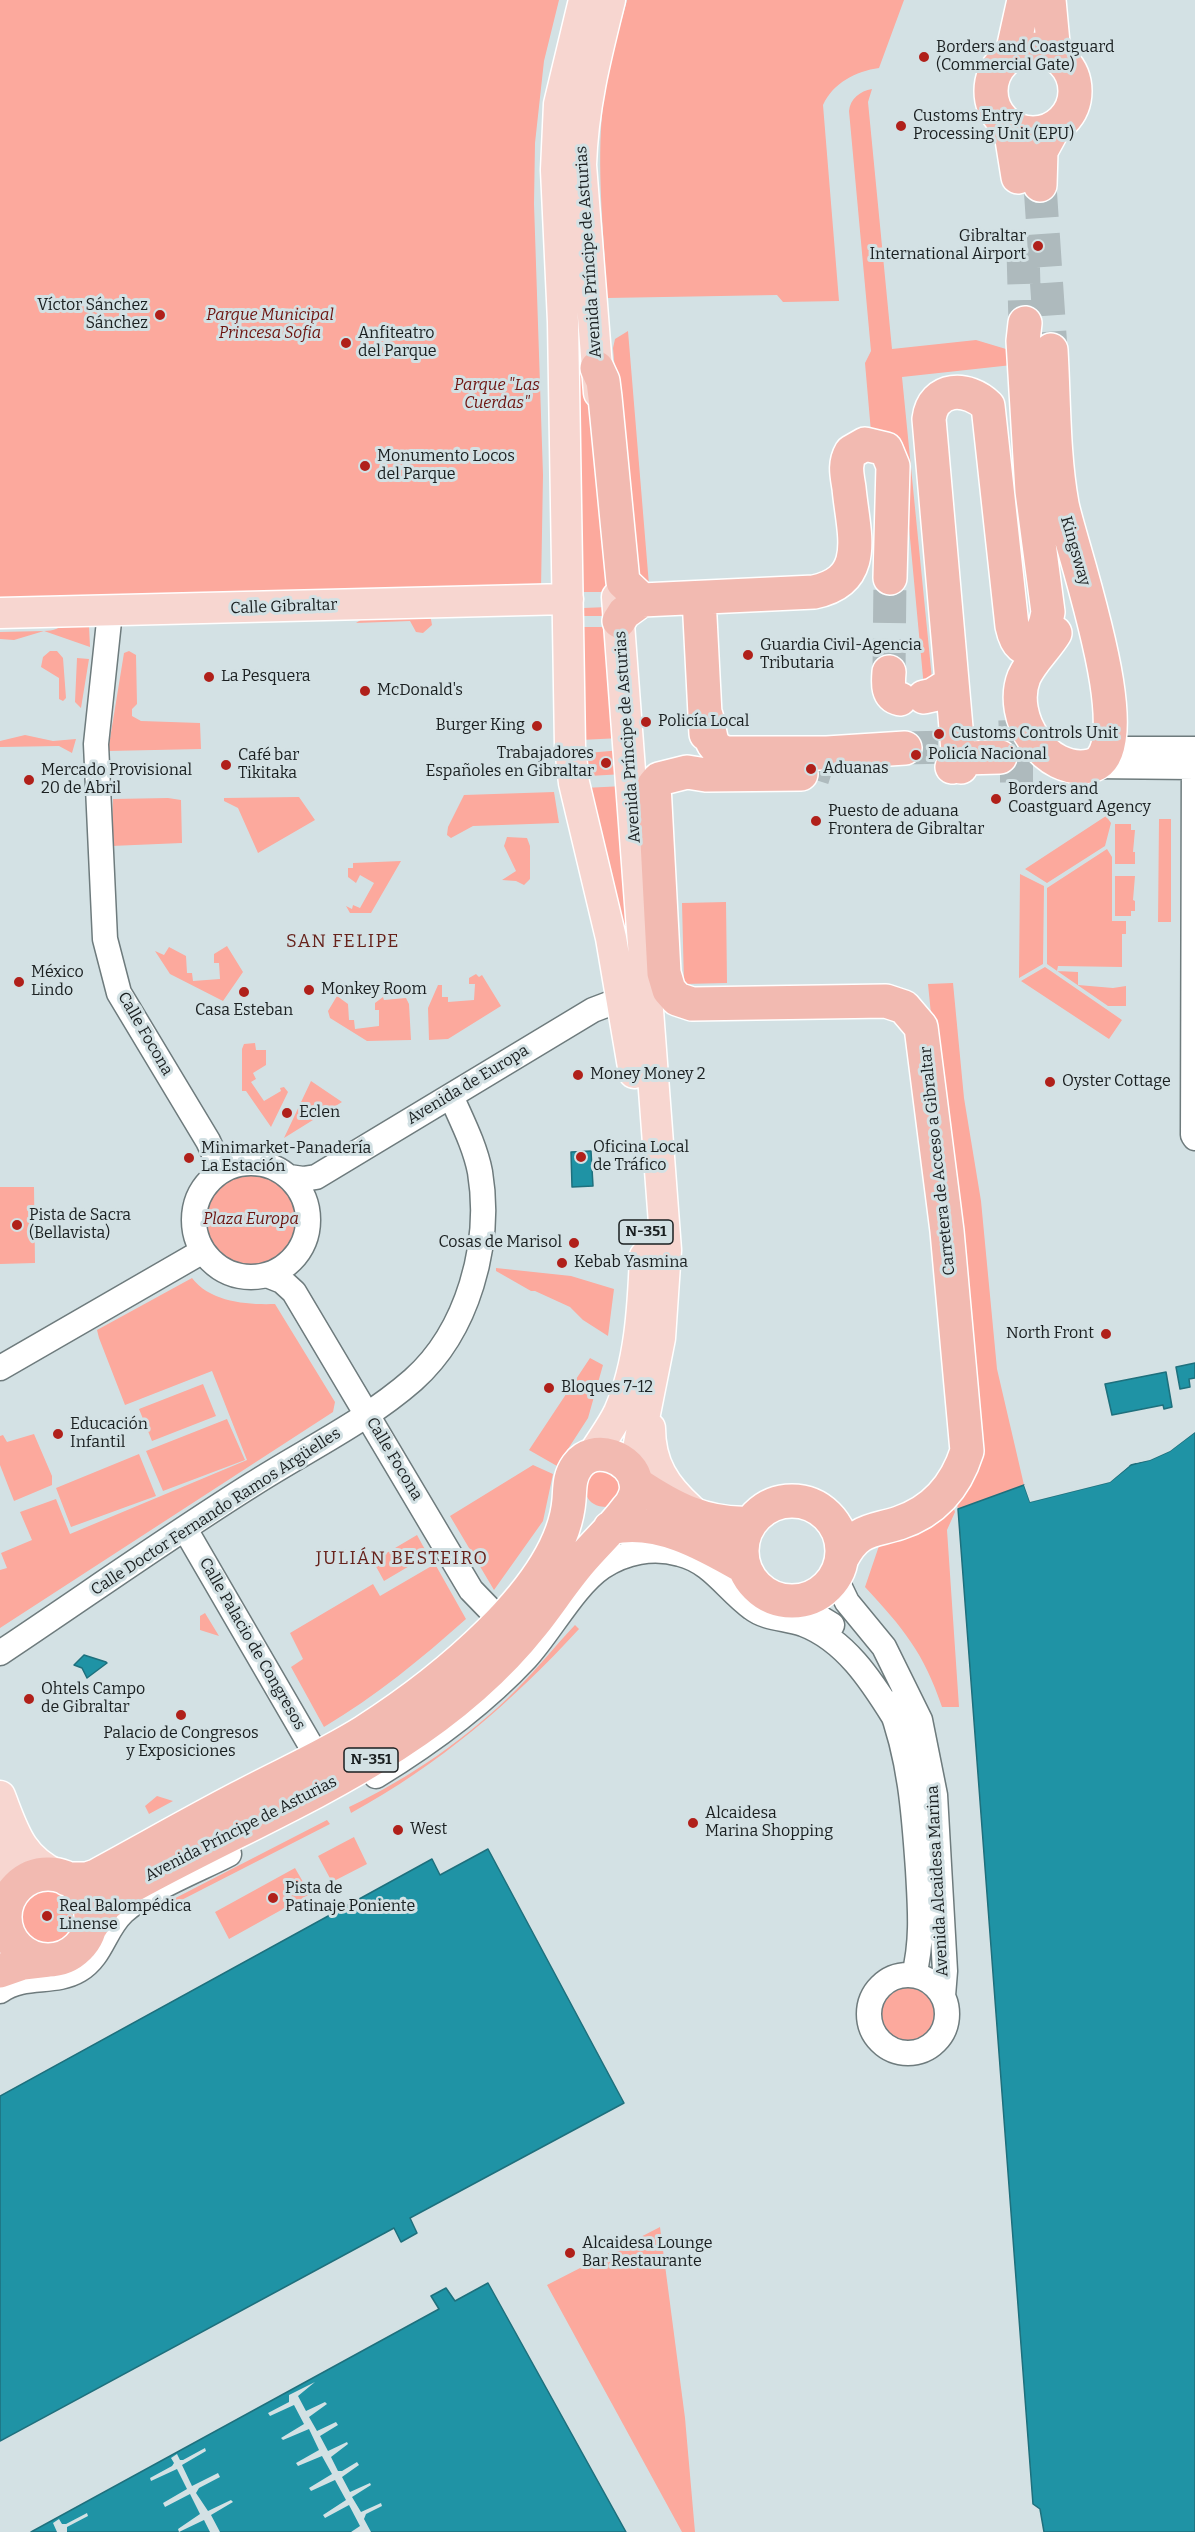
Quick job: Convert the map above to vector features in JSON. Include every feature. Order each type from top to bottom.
[{"type":"highway","points":[[1012,54],[1024,0]]},
{"type":"highway","points":[[1049,0],[1054,54]]},
{"type":"highway","points":[[1025,49],[1040,49],[1054,54],[1073,76],[1075,96],[1068,115],[1053,129],[1041,151],[1029,181],[1010,127],[995,111],[991,87],[1000,63],[1012,54],[1025,49]]},
{"type":"highway","points":[[1010,127],[1031,134],[1053,129]]},
{"type":"highway","name":"Kingsway","points":[[1035,749],[1024,676],[1060,623],[1061,605],[1043,498],[1031,342],[1025,323],[1023,341],[1032,481],[1046,595],[1046,623],[1040,640],[1032,646],[1025,646],[1014,636],[988,406],[971,394],[948,394],[937,398],[930,407],[929,419],[916,688],[956,752],[1035,749],[1110,729],[1102,651],[1062,506],[1051,350]]},
{"type":"highway","points":[[597,368],[603,381],[622,582],[630,610],[699,598],[832,589],[843,580],[853,566],[855,546],[846,465],[851,452],[865,444],[886,449],[892,466],[890,578]]},
{"type":"highway","points":[[699,598],[705,713],[713,746],[718,751],[728,753],[827,753],[906,759],[807,771],[697,768],[705,713]]},
{"type":"highway","name":"Carretera de Acceso a Gibraltar","points":[[697,768],[666,775],[654,785],[664,973],[669,990],[677,999],[692,1004],[886,1001],[904,1007],[914,1015],[921,1026],[925,1040],[948,1243],[967,1451],[959,1477],[940,1498],[900,1523],[867,1530],[847,1548],[839,1567]]},
{"type":"highway","points":[[592,1455],[605,1454],[616,1457],[635,1479],[671,1506],[712,1522],[749,1523]]},
{"type":"highway","name":"Avenida Príncipe de Asturias","points":[[62,1877],[87,1879],[96,1876],[318,1758],[363,1732],[426,1689],[501,1621],[552,1554],[566,1519],[570,1480],[579,1463],[592,1455]]},
{"type":"highway","name":"Avenida Príncipe de Asturias","points":[[88,1931],[105,1905],[121,1892],[358,1768],[400,1742],[443,1710],[479,1680],[531,1627],[578,1564],[629,1507],[635,1479]]},
{"type":"highway","points":[[796,1500],[811,1504],[833,1522],[839,1533],[839,1567],[818,1594],[794,1602],[781,1601],[764,1593],[750,1579],[744,1568],[741,1545],[749,1523],[766,1507],[780,1501],[796,1500]]},
{"type":"highway","points":[[610,1528],[654,1526],[705,1546],[744,1568]]},
{"type":"highway","name":"N-351","points":[[6,1908],[27,1880],[46,1874],[62,1877]]},
{"type":"highway","points":[[62,1877],[75,1884],[87,1901],[90,1911],[88,1931]]},
{"type":"highway","points":[[6,1908],[6,1927],[15,1945],[30,1956],[49,1960]]},
{"type":"highway","name":"N-351","points":[[0,1971],[23,1963],[49,1960],[69,1954],[77,1948],[88,1931]]},
{"type":"main road","name":"Avenida Príncipe de Asturias","points":[[584,0],[562,89],[558,117],[556,170],[563,322],[570,747],[574,783],[600,888],[622,999],[642,1140],[646,1221],[644,1280],[629,1381],[619,1412],[592,1455]]},
{"type":"main road","name":"Avenida Príncipe de Asturias","points":[[597,368],[581,165],[582,134],[585,100],[610,0]]},
{"type":"main road","points":[[563,322],[594,319]]},
{"type":"main road","name":"Calle Gibraltar","points":[[0,613],[568,599]]},
{"type":"main road","name":"Avenida Príncipe de Asturias","points":[[630,610],[631,779],[666,1250],[660,1338],[635,1479]]},
{"type":"main road","points":[[650,1390],[650,1440],[656,1469],[672,1492],[700,1518]]},
{"type":"main road","points":[[0,1796],[25,1852],[32,1861],[62,1877]]},
{"type":"main road","points":[[0,1845],[9,1871],[6,1908]]},
{"type":"street","name":"Calle Focona","points":[[110,612],[96,744],[105,939],[113,974],[130,1012],[192,1114],[222,1171]]},
{"type":"street","points":[[1035,749],[1194,758],[1192,1048],[1193,1135],[1195,1138]]},
{"type":"street","name":"Avenida de Europa","points":[[316,1177],[593,1010],[622,999]]},
{"type":"street","name":"Calle Doctor Fernando Ramos Argüelles","points":[[0,1653],[253,1484],[367,1415],[413,1380],[438,1352],[460,1314],[478,1265],[482,1202],[480,1172],[471,1141],[451,1096]]},
{"type":"street","points":[[306,1202],[289,1177],[277,1169],[258,1163],[235,1165],[211,1178],[196,1207],[197,1237],[203,1251],[211,1261],[231,1274],[243,1277],[267,1275],[293,1259],[307,1234],[306,1202],[309,1186],[316,1177]]},
{"type":"street","points":[[289,1177],[303,1179],[316,1177]]},
{"type":"street","points":[[0,1368],[203,1251]]},
{"type":"street","name":"Calle Focona","points":[[293,1259],[291,1270],[294,1292]]},
{"type":"street","name":"Calle Focona","points":[[267,1275],[282,1281],[294,1292],[471,1590],[501,1621]]},
{"type":"street","name":"Calle Palacio de Congresos","points":[[185,1529],[318,1758]]},
{"type":"street","points":[[0,1991],[24,1980],[60,1977],[81,1969],[99,1953],[118,1917],[134,1904],[406,1758],[455,1722],[505,1678],[526,1657],[594,1573],[610,1562],[635,1552],[663,1551],[690,1557],[721,1577],[753,1609],[768,1616],[804,1624],[825,1635],[840,1646],[862,1671],[894,1717]]},
{"type":"street","name":"Avenida Alcaidesa Marina","points":[[839,1567],[847,1602],[884,1647],[920,1720],[935,1795],[945,1971],[943,1996]]},
{"type":"street","name":"Avenida Alcaidesa Marina","points":[[794,1602],[831,1623],[867,1658],[894,1717],[910,1777],[915,1834],[920,1950],[914,1975]]},
{"type":"street","points":[[902,1975],[914,1975],[930,1982],[943,1996],[947,2018],[944,2028],[930,2046],[909,2052],[888,2047],[879,2039],[871,2025],[870,2006],[881,1985],[902,1975]]},
{"type":"green space","name":"Parque Municipal Princesa Sofia","points":[[0,0],[559,0],[544,61],[535,143],[534,204],[543,475],[541,589],[0,603]]},
{"type":"green space","points":[[627,0],[904,0],[879,68],[846,79],[833,90],[823,105],[839,301],[783,302],[777,295],[607,298],[600,176],[601,128],[607,78]]},
{"type":"green space","points":[[872,89],[868,102],[892,349],[976,340],[1006,349],[1014,344],[1012,365],[902,377],[932,679],[924,688],[904,474],[871,432],[865,363],[871,351],[849,111],[856,96]]},
{"type":"green space","points":[[628,331],[649,585],[632,570],[613,348],[615,339]]},
{"type":"green space","points":[[581,336],[585,338],[611,587],[608,592],[583,592],[579,589],[577,338]]},
{"type":"green space","points":[[608,607],[612,616],[577,616],[583,608]]},
{"type":"green space","points":[[430,614],[432,625],[423,633],[416,632],[410,621],[356,623],[368,615]]},
{"type":"green space","points":[[68,621],[89,626],[90,647],[44,631],[57,629]]},
{"type":"green space","points":[[579,627],[613,627],[621,738],[580,740]]},
{"type":"green space","points":[[44,631],[14,640],[0,639],[0,632]]},
{"type":"green space","points":[[50,651],[57,651],[63,658],[66,698],[63,701],[59,699],[59,678],[41,667],[43,657]]},
{"type":"green space","points":[[129,651],[136,655],[137,704],[132,709],[132,716],[141,721],[200,723],[201,749],[108,751],[124,653]]},
{"type":"green space","points":[[77,658],[89,659],[81,708],[75,702]]},
{"type":"green space","points":[[25,735],[53,741],[76,739],[72,753],[59,746],[0,747],[0,741]]},
{"type":"green space","points":[[622,750],[624,774],[589,776],[587,753]]},
{"type":"green space","points":[[624,786],[639,1060],[584,788]]},
{"type":"green space","points":[[554,792],[559,823],[473,826],[451,838],[447,835],[448,827],[464,795]]},
{"type":"green space","points":[[299,797],[315,820],[258,853],[238,808],[224,801],[224,798]]},
{"type":"green space","points":[[168,798],[181,800],[182,843],[111,846],[113,799]]},
{"type":"green space","points":[[1106,816],[1111,823],[1105,846],[1047,883],[1025,869]]},
{"type":"green space","points":[[1159,819],[1171,819],[1171,922],[1158,922]]},
{"type":"green space","points":[[1115,824],[1131,824],[1131,830],[1135,830],[1133,852],[1135,852],[1135,864],[1115,864]]},
{"type":"green space","points":[[507,837],[527,838],[530,846],[530,879],[524,885],[516,881],[502,880],[516,871],[504,846]]},
{"type":"green space","points":[[1107,849],[1112,857],[1112,921],[1126,921],[1126,934],[1122,934],[1122,967],[1058,966],[1057,971],[1047,964],[1047,888]]},
{"type":"green space","points":[[401,861],[371,913],[350,913],[346,906],[352,909],[353,905],[360,908],[374,883],[360,875],[356,883],[348,877],[348,868],[353,868],[353,863]]},
{"type":"green space","points":[[1020,874],[1044,886],[1043,964],[1019,978]]},
{"type":"green space","points":[[1115,876],[1135,876],[1133,900],[1135,911],[1131,911],[1131,916],[1115,916]]},
{"type":"green space","points":[[726,902],[727,983],[684,984],[682,903]]},
{"type":"green space","points":[[227,946],[243,972],[223,1001],[170,974],[155,951],[164,955],[169,947],[186,956],[187,973],[192,973],[193,981],[220,979],[219,963],[214,963],[214,954]]},
{"type":"green space","points":[[1045,967],[1122,1020],[1109,1039],[1021,981]]},
{"type":"green space","points":[[1057,971],[1078,972],[1078,985],[1113,988],[1126,986],[1126,1006],[1108,1006]]},
{"type":"green space","points":[[476,974],[479,977],[482,975],[501,1006],[448,1039],[429,1040],[428,1008],[438,985],[442,985],[442,997],[448,997],[448,1002],[474,1000],[475,984],[469,984],[469,978]]},
{"type":"green space","points":[[953,983],[964,1098],[981,1201],[997,1369],[1024,1485],[958,1509],[959,1491],[977,1451],[982,1432],[940,1045],[932,1024],[928,984]]},
{"type":"green space","points":[[337,996],[348,1004],[349,1020],[354,1020],[355,1029],[379,1026],[379,1010],[375,1010],[375,1003],[383,997],[384,1000],[406,998],[409,1004],[411,1040],[367,1041],[330,1018],[328,1011]]},
{"type":"green space","points":[[255,1043],[256,1050],[266,1050],[266,1065],[253,1073],[256,1079],[251,1082],[264,1101],[281,1091],[280,1088],[284,1087],[288,1092],[271,1127],[246,1091],[242,1091],[242,1049],[244,1044]]},
{"type":"green space","points":[[311,1081],[342,1102],[284,1138]]},
{"type":"green space","name":"Plaza Europa","points":[[251,1174],[268,1178],[283,1188],[293,1203],[297,1220],[293,1237],[283,1252],[268,1262],[251,1266],[234,1262],[219,1252],[209,1237],[205,1220],[209,1203],[219,1188],[234,1178]]},
{"type":"green space","name":"Pista de Sacra (Bellavista)","points":[[0,1187],[34,1187],[35,1263],[0,1264]]},
{"type":"green space","points":[[496,1268],[571,1276],[614,1289],[608,1336],[583,1320],[570,1307],[531,1291],[496,1271]]},
{"type":"green space","points":[[192,1278],[200,1286],[219,1297],[241,1303],[275,1304],[335,1402],[333,1412],[0,1628],[0,1570],[7,1568],[1,1553],[32,1540],[20,1512],[56,1499],[70,1534],[247,1460],[212,1371],[125,1405],[99,1338],[97,1330]]},
{"type":"green space","points":[[590,1358],[603,1365],[588,1418],[557,1466],[529,1450]]},
{"type":"green space","points":[[203,1384],[216,1416],[152,1441],[139,1409]]},
{"type":"green space","points":[[227,1419],[245,1460],[163,1491],[146,1451]]},
{"type":"green space","points":[[34,1434],[52,1476],[52,1485],[14,1501],[0,1465],[0,1436],[3,1435],[7,1442]]},
{"type":"green space","points":[[139,1454],[156,1496],[71,1527],[56,1488]]},
{"type":"green space","points":[[533,1465],[553,1474],[543,1521],[494,1590],[450,1516]]},
{"type":"green space","points":[[609,1467],[624,1486],[609,1507],[590,1501],[586,1484],[591,1471]]},
{"type":"green space","points":[[953,1506],[955,1512],[947,1530],[959,1707],[942,1707],[920,1656],[891,1615],[865,1587],[881,1540]]},
{"type":"green space","points":[[417,1535],[428,1555],[384,1581],[373,1561]]},
{"type":"green space","points":[[435,1564],[466,1619],[398,1676],[362,1703],[324,1727],[291,1667],[303,1659],[290,1633],[373,1584],[380,1596]]},
{"type":"green space","points":[[205,1613],[219,1636],[200,1630],[200,1616]]},
{"type":"green space","points":[[575,1625],[579,1629],[501,1707],[444,1753],[351,1813],[349,1807],[416,1770],[479,1724],[532,1674]]},
{"type":"green space","points":[[157,1796],[173,1801],[149,1814],[145,1806]]},
{"type":"green space","points":[[327,1820],[330,1824],[160,1911],[158,1907]]},
{"type":"green space","points":[[354,1837],[367,1864],[332,1882],[318,1856]]},
{"type":"green space","name":"Pista de Patinaje Poniente","points":[[295,1868],[310,1894],[229,1939],[215,1912]]},
{"type":"green space","points":[[47,1886],[59,1888],[69,1895],[76,1905],[78,1917],[76,1929],[69,1939],[59,1946],[47,1948],[35,1946],[25,1939],[18,1929],[16,1917],[18,1905],[25,1895],[35,1888]]},
{"type":"green space","points":[[903,1988],[913,1988],[927,1995],[934,2014],[927,2033],[913,2040],[903,2040],[893,2036],[886,2029],[882,2019],[882,2009],[886,1999],[893,1992]]},
{"type":"green space","points":[[660,2227],[685,2418],[695,2532],[682,2532],[547,2285]]},
{"type":"water","points":[[591,1151],[593,1186],[572,1187],[571,1152]]},
{"type":"water","points":[[1195,1363],[1195,1378],[1189,1379],[1190,1387],[1180,1389],[1176,1367]]},
{"type":"water","points":[[1166,1372],[1172,1407],[1164,1409],[1163,1405],[1112,1415],[1105,1384]]},
{"type":"water","points":[[1195,1432],[1195,2532],[1044,2532],[1040,2509],[1033,2504],[958,1509],[1024,1485],[1030,1502],[1110,1482],[1131,1465],[1170,1451]]},
{"type":"water","points":[[84,1655],[107,1663],[87,1678],[82,1668],[74,1665]]},
{"type":"water","points":[[488,1849],[624,2103],[410,2218],[417,2233],[401,2242],[394,2228],[0,2441],[0,2096],[432,1859],[440,1875]]},
{"type":"water","points":[[488,2283],[626,2532],[31,2532],[439,2309],[431,2296],[446,2288],[455,2301]]},
{"type":"pier","points":[[1195,1429],[1195,1432],[1170,1451],[1150,1460],[1136,1463],[1135,1460],[1149,1457],[1168,1448]]},
{"type":"pier","points":[[1128,1464],[1129,1466],[1110,1482],[1030,1502],[1024,1485],[1027,1484],[1032,1498],[1109,1479]]},
{"type":"pier","points":[[315,2382],[298,2396],[306,2411],[325,2402],[327,2404],[309,2417],[317,2431],[336,2422],[338,2425],[320,2436],[328,2451],[347,2442],[348,2444],[331,2457],[338,2471],[357,2462],[359,2465],[342,2477],[350,2492],[370,2483],[371,2485],[352,2497],[361,2512],[381,2503],[382,2506],[366,2514],[364,2519],[371,2532],[351,2532],[360,2526],[349,2505],[325,2518],[323,2515],[346,2500],[335,2480],[311,2491],[309,2488],[332,2474],[322,2456],[298,2466],[296,2463],[319,2450],[309,2429],[283,2440],[281,2438],[304,2424],[294,2405],[270,2416],[268,2413],[289,2402],[289,2395]]},
{"type":"pier","points":[[205,2448],[206,2451],[182,2465],[192,2486],[218,2473],[220,2477],[199,2488],[196,2493],[208,2511],[231,2500],[233,2502],[211,2515],[220,2532],[210,2532],[204,2520],[179,2532],[178,2529],[200,2514],[190,2494],[165,2507],[163,2503],[187,2489],[177,2469],[151,2481],[150,2478],[172,2466],[174,2463],[171,2458],[177,2454],[180,2460],[183,2460]]},
{"type":"pier","points":[[87,2513],[88,2516],[67,2527],[67,2532],[57,2532],[53,2523],[59,2519],[62,2524],[66,2524]]},
{"type":"tunnel","points":[[1040,185],[1051,350]]},
{"type":"tunnel","points":[[1023,251],[1025,323]]},
{"type":"tunnel","points":[[889,672],[890,578]]},
{"type":"tunnel","points":[[999,737],[1025,736]]},
{"type":"tunnel","points":[[905,748],[950,747]]},
{"type":"tunnel","points":[[801,765],[820,764],[848,773]]},
{"type":"tunnel","points":[[1000,766],[1033,766]]},
{"type":"place","name":"Borders and Coastguard (Commercial Gate)","points":[[924,57]]},
{"type":"place","name":"Customs Entry Processing Unit (EPU)","points":[[901,126]]},
{"type":"place","name":"Gibraltar International Airport","points":[[1038,246]]},
{"type":"place","name":"Víctor Sánchez Sánchez","points":[[160,315]]},
{"type":"place","name":"Anfiteatro del Parque","points":[[346,343]]},
{"type":"place","name":"Monumento Locos del Parque","points":[[365,466]]},
{"type":"place","name":"Guardia Civil-Agencia Tributaria","points":[[748,655]]},
{"type":"place","name":"La Pesquera","points":[[209,677]]},
{"type":"place","name":"McDonald's","points":[[365,691]]},
{"type":"place","name":"Policía Local","points":[[646,722]]},
{"type":"place","name":"Burger King","points":[[537,726]]},
{"type":"place","name":"Customs Controls Unit","points":[[939,734]]},
{"type":"place","name":"Policía Nacional","points":[[916,755]]},
{"type":"place","name":"Trabajadores Españoles en Gibraltar","points":[[606,763]]},
{"type":"place","name":"Café bar Tikitaka","points":[[226,765]]},
{"type":"place","name":"Aduanas","points":[[811,769]]},
{"type":"place","name":"Mercado Provisional 20 de Abril","points":[[29,780]]},
{"type":"place","name":"Borders and Coastguard Agency","points":[[996,799]]},
{"type":"place","name":"Puesto de aduana Frontera de Gibraltar","points":[[816,821]]},
{"type":"place","name":"México Lindo","points":[[19,982]]},
{"type":"place","name":"Monkey Room","points":[[309,990]]},
{"type":"place","name":"Casa Esteban","points":[[244,992]]},
{"type":"place","name":"Money Money 2","points":[[578,1075]]},
{"type":"place","name":"Oyster Cottage","points":[[1050,1082]]},
{"type":"place","name":"Eclen","points":[[287,1113]]},
{"type":"place","name":"Oficina Local de Tráfico","points":[[581,1157]]},
{"type":"place","name":"Minimarket-Panadería La Estación","points":[[189,1158]]},
{"type":"place","name":"Pista de Sacra (Bellavista)","points":[[17,1225]]},
{"type":"place","name":"Cosas de Marisol","points":[[574,1243]]},
{"type":"place","name":"Kebab Yasmina","points":[[562,1263]]},
{"type":"place","name":"North Front","points":[[1106,1334]]},
{"type":"place","name":"Bloques 7-12","points":[[549,1388]]},
{"type":"place","name":"Educación Infantil","points":[[58,1434]]},
{"type":"place","name":"Ohtels Campo de Gibraltar","points":[[29,1699]]},
{"type":"place","name":"Palacio de Congresos y Exposiciones","points":[[181,1715]]},
{"type":"place","name":"Alcaidesa Marina Shopping","points":[[693,1823]]},
{"type":"place","name":"West","points":[[398,1830]]},
{"type":"place","name":"Pista de Patinaje Poniente","points":[[273,1898]]},
{"type":"place","name":"Real Balompédica Linense","points":[[47,1916]]},
{"type":"place","name":"Alcaidesa Lounge Bar Restaurante","points":[[570,2253]]},
{"type":"district","name":"SAN FELIPE","points":[[343,942]]},
{"type":"district","name":"JULIÁN BESTEIRO","points":[[402,1559]]},
{"type":"park label","name":"Parque \"Las Cuerdas\"","points":[[497,395]]}]
